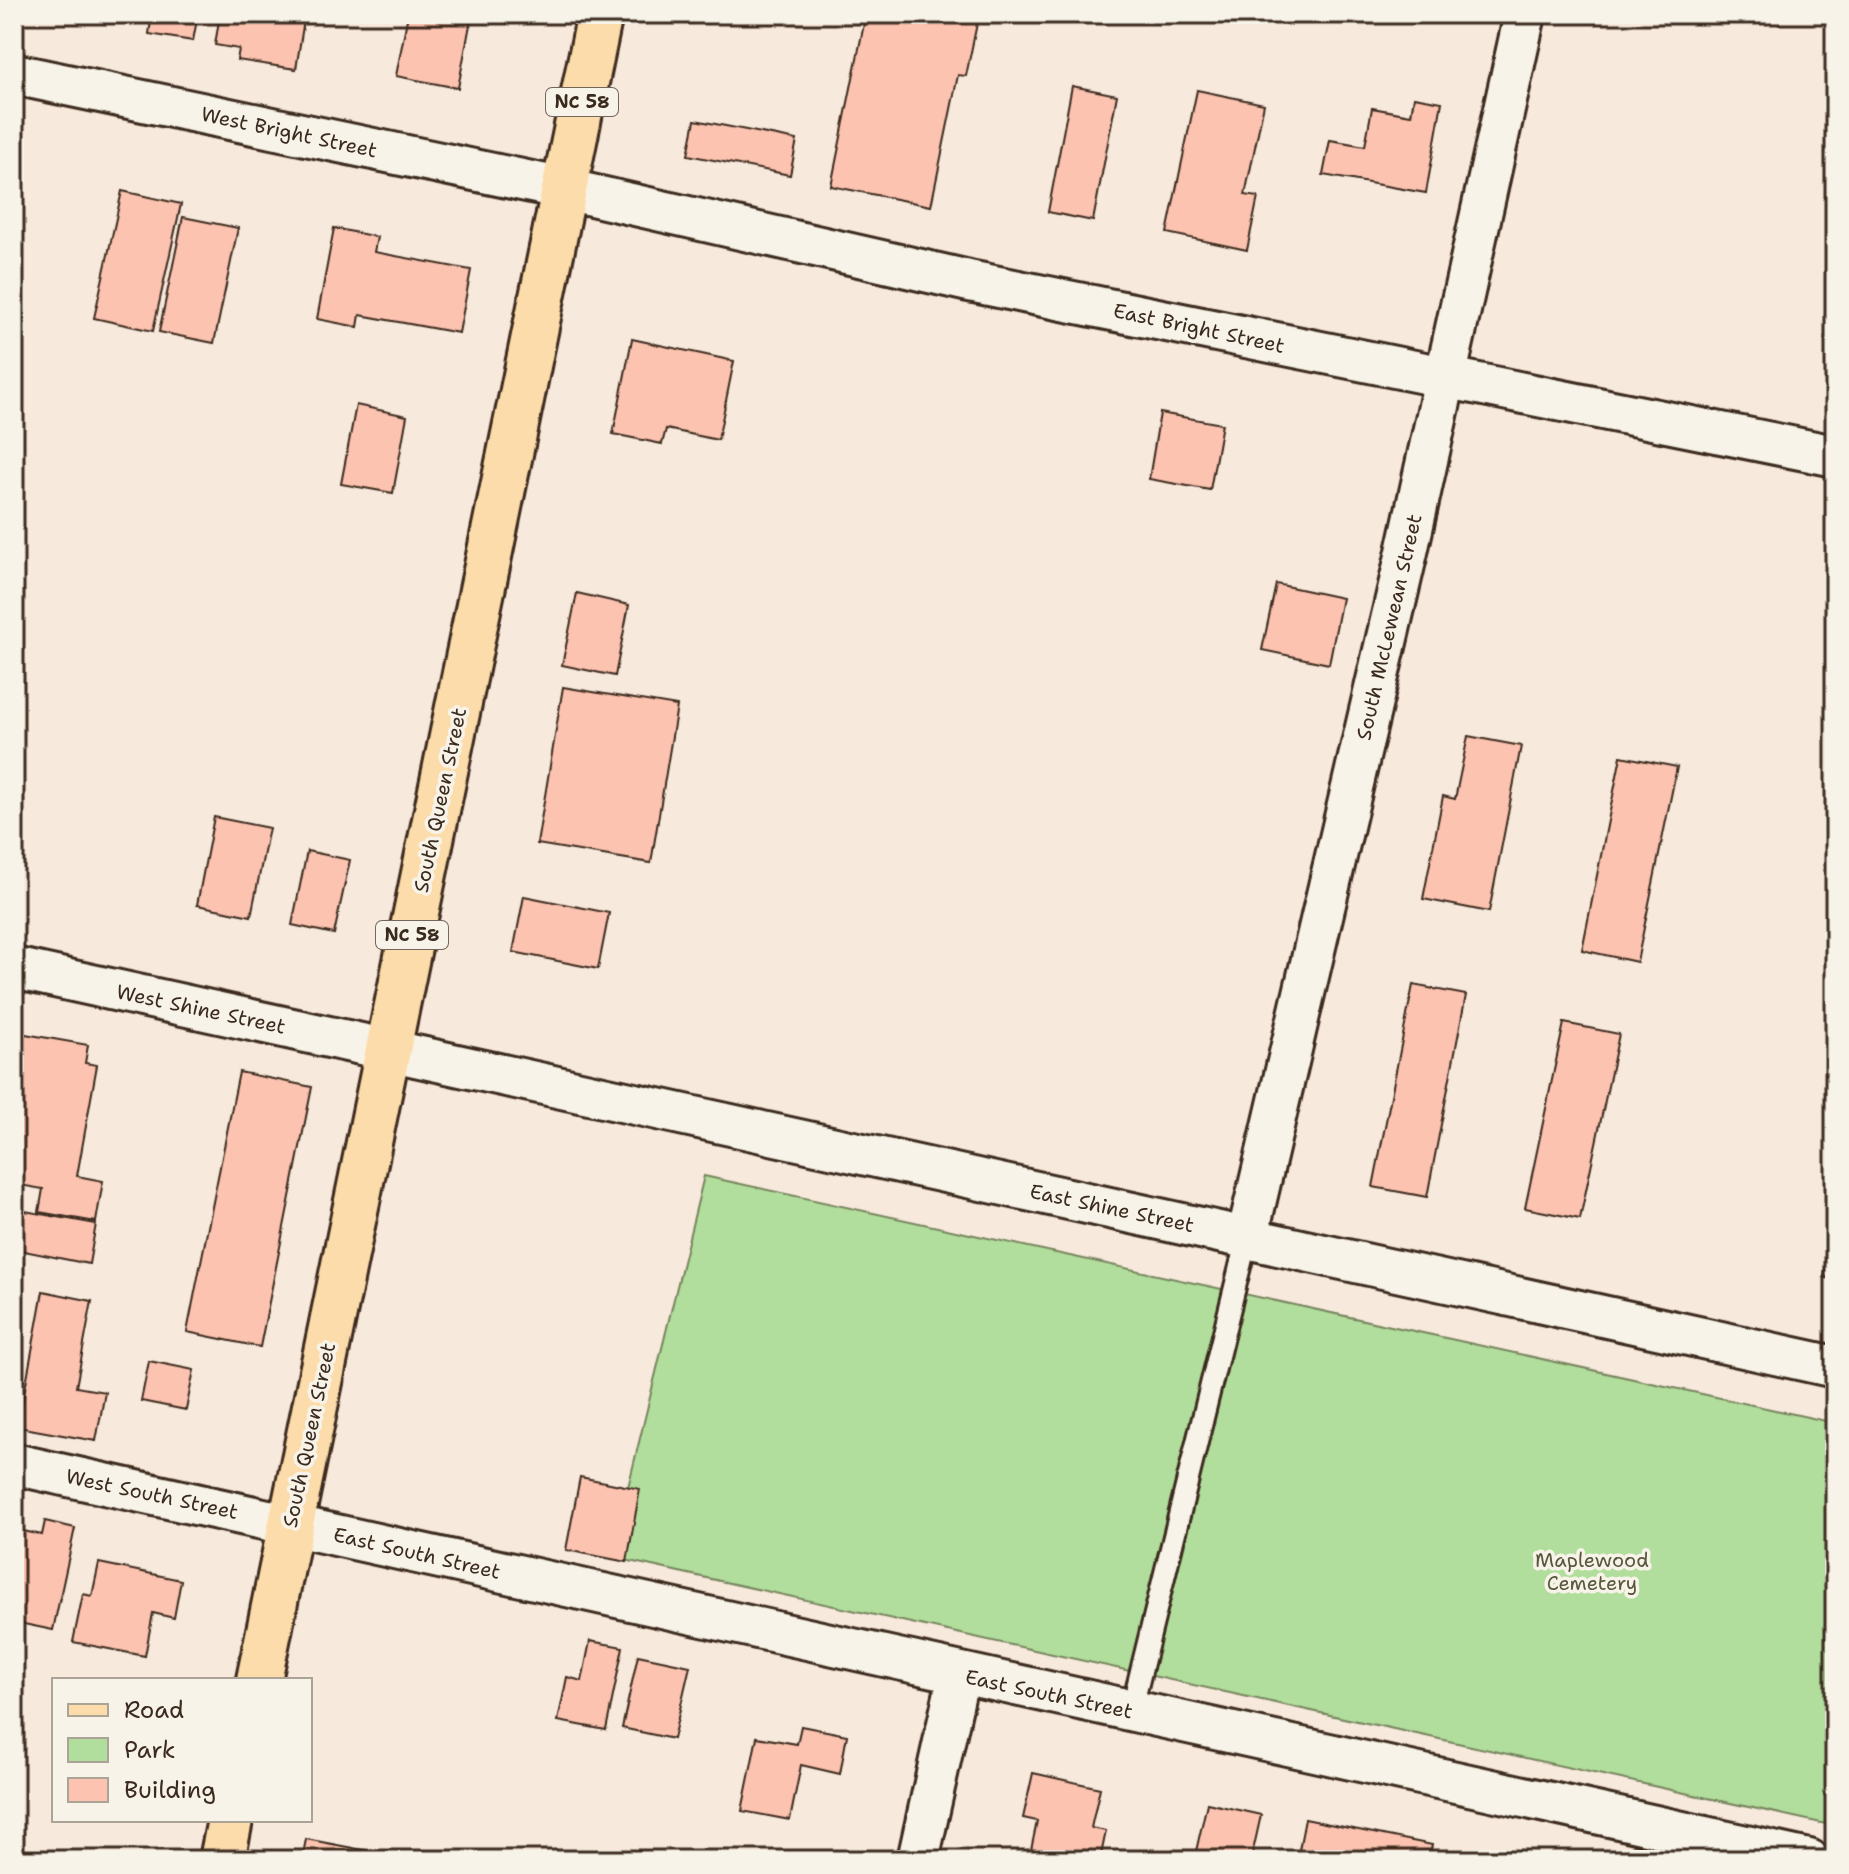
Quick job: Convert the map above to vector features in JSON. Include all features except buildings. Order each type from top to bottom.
[{"type":"main road","name":"South Queen Street","points":[[259,1678],[600,14]]},
{"type":"main road","points":[[222,1860],[230,1822]]},
{"type":"street","name":"South McLewean Street","points":[[1247,1238],[1407,552],[1525,14]]},
{"type":"street","name":"West Bright Street","points":[[14,74],[565,189]]},
{"type":"street","name":"East Bright Street","points":[[565,189],[969,281],[1835,456]]},
{"type":"street","name":"West Shine Street","points":[[14,968],[388,1050]]},
{"type":"street","name":"East Shine Street","points":[[388,1050],[1835,1367]]},
{"type":"street","name":"West South Street","points":[[14,1464],[291,1524]]},
{"type":"street","name":"East South Street","points":[[291,1524],[1131,1712],[1647,1843],[1809,1860]]},
{"type":"street","points":[[918,1860],[959,1674]]},
{"type":"lane","points":[[1131,1712],[1247,1238]]},
{"type":"green space","name":"Maplewood Cemetery","points":[[704,1176],[1835,1423],[1835,1826],[611,1557]]}]
